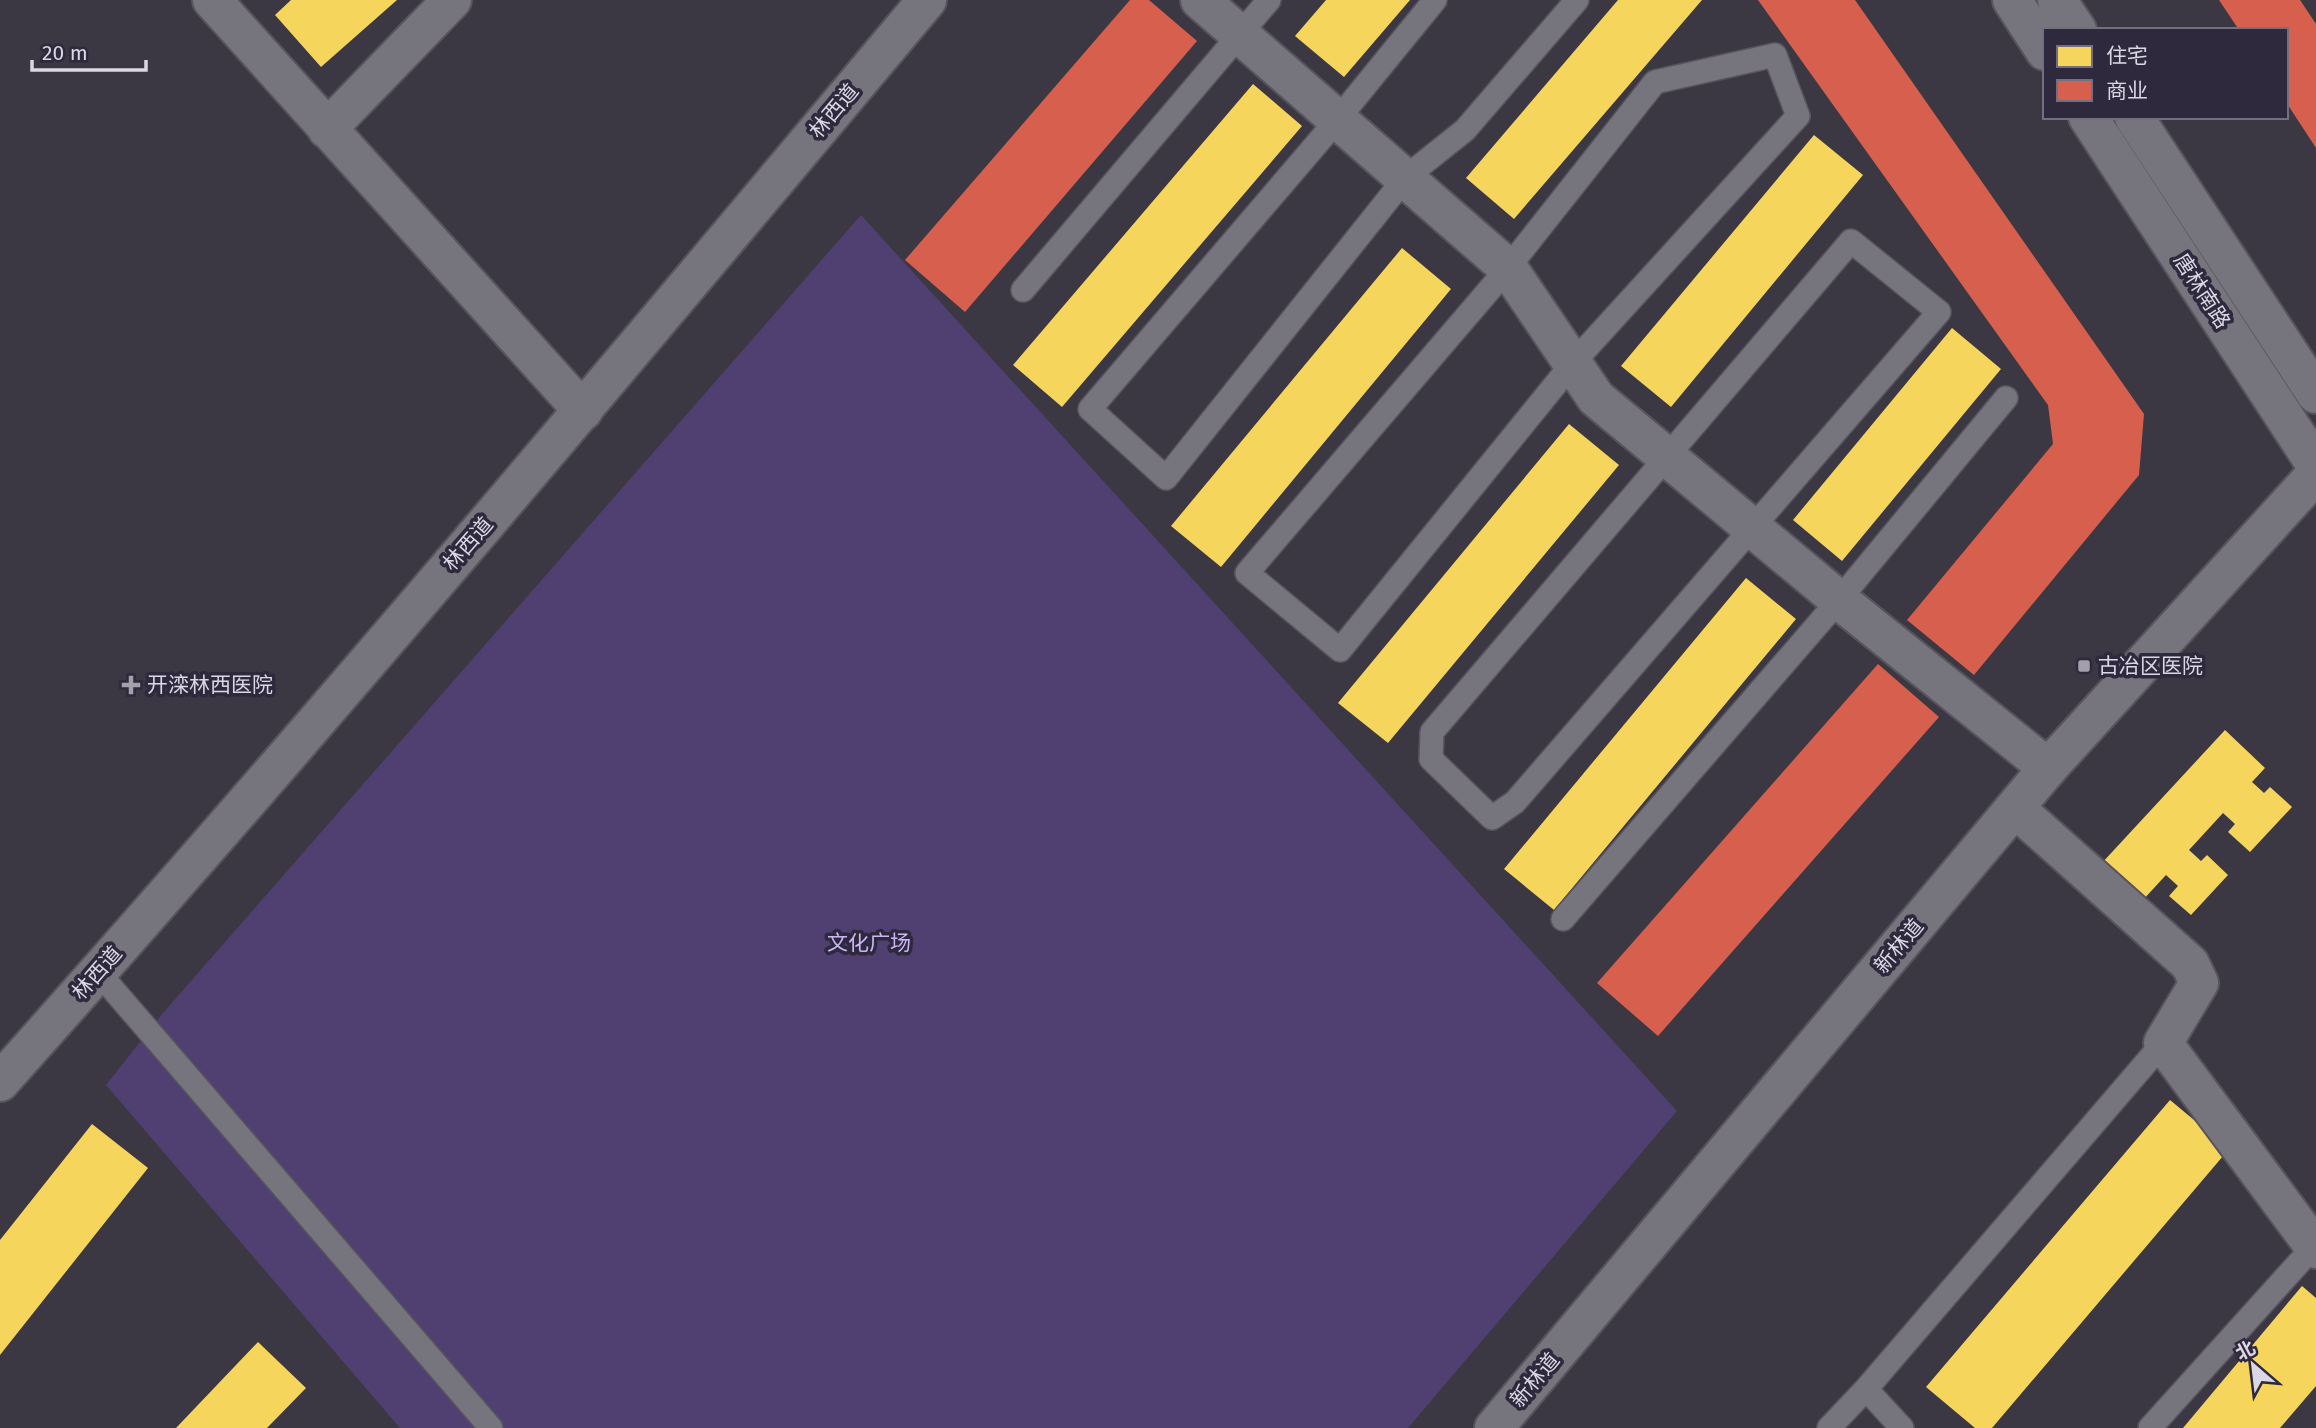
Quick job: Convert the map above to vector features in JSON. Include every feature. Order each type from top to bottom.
[{"type":"street","points":[[212,0],[583,411]]},
{"type":"street","points":[[327,129],[452,0]]},
{"type":"street","name":"林西道","points":[[0,1082],[583,411],[928,0]]},
{"type":"street","points":[[1199,0],[1508,268],[1596,398],[1839,600],[2048,768]]},
{"type":"street","points":[[2012,0],[2043,48]]},
{"type":"street","points":[[2057,0],[2076,28]]},
{"type":"street","name":"唐林南路","points":[[2089,119],[2316,465]]},
{"type":"street","name":"唐林南路","points":[[2135,119],[2316,394]]},
{"type":"street","name":"新林道","points":[[1494,1428],[2048,768],[2316,474]]},
{"type":"street","points":[[2015,808],[2190,964],[2199,983],[2163,1043],[2315,1247]]},
{"type":"lane","points":[[1023,290],[1269,0]]},
{"type":"lane","points":[[1435,0],[1338,119],[1090,409],[1166,478],[1406,177],[1465,130],[1577,0]]},
{"type":"lane","points":[[1775,55],[1798,116],[1572,364],[1340,650],[1247,573],[1508,268],[1655,82],[1775,55]]},
{"type":"lane","points":[[1851,241],[1939,312],[1754,527],[1515,802],[1492,818],[1431,759],[1432,732],[1851,241]]},
{"type":"lane","points":[[1563,919],[1839,600],[2006,398]]},
{"type":"lane","points":[[98,972],[491,1428]]},
{"type":"lane","points":[[1829,1428],[1867,1390],[2163,1043]]},
{"type":"lane","points":[[2150,1428],[2315,1247]]},
{"type":"lane","points":[[1867,1390],[1902,1428]]},
{"type":"green space","name":"文化广场","points":[[861,215],[1677,1111],[1408,1428],[400,1428],[106,1085],[163,1013]]},
{"type":"building: 住宅","points":[[291,0],[397,0],[321,67],[275,15]]},
{"type":"building: 住宅","points":[[1326,0],[1410,0],[1344,77],[1295,36]]},
{"type":"building: 住宅","points":[[1618,0],[1702,0],[1514,219],[1466,178]]},
{"type":"building: 住宅","points":[[1253,84],[1302,126],[1062,407],[1013,365]]},
{"type":"building: 住宅","points":[[1814,135],[1863,175],[1671,407],[1621,366]]},
{"type":"building: 住宅","points":[[1402,248],[1451,289],[1221,567],[1171,526]]},
{"type":"building: 住宅","points":[[1952,328],[2001,369],[1842,561],[1793,520]]},
{"type":"building: 住宅","points":[[1569,424],[1619,465],[1388,743],[1338,703]]},
{"type":"building: 住宅","points":[[1746,578],[1796,619],[1554,910],[1504,869]]},
{"type":"building: 住宅","points":[[2225,730],[2265,768],[2252,782],[2264,793],[2270,787],[2292,807],[2250,852],[2228,832],[2235,824],[2223,813],[2189,850],[2201,861],[2207,855],[2228,875],[2191,915],[2169,896],[2178,886],[2166,875],[2142,901],[2101,864]]},
{"type":"building: 住宅","points":[[2170,1100],[2229,1149],[1992,1428],[1975,1428],[1926,1387]]},
{"type":"building: 住宅","points":[[92,1124],[148,1168],[0,1355],[0,1240]]},
{"type":"building: 住宅","points":[[2302,1286],[2316,1298],[2316,1386],[2280,1428],[2183,1428]]},
{"type":"building: 住宅","points":[[258,1342],[306,1388],[267,1428],[176,1428]]},
{"type":"building: 商业","points":[[1130,0],[1149,0],[1197,41],[965,312],[905,260]]},
{"type":"building: 商业","points":[[1758,0],[1855,0],[2144,414],[2139,475],[1974,675],[1907,620],[2053,444],[2048,405]]},
{"type":"building: 商业","points":[[2219,0],[2300,0],[2316,24],[2316,148],[2288,105],[2288,28],[2238,28]]},
{"type":"building: 商业","points":[[1878,664],[1939,717],[1658,1036],[1597,983]]},
{"type":"place","name":"古冶区医院","points":[[2084,666]]},
{"type":"place","name":"开滦林西医院","points":[[131,685]]}]
